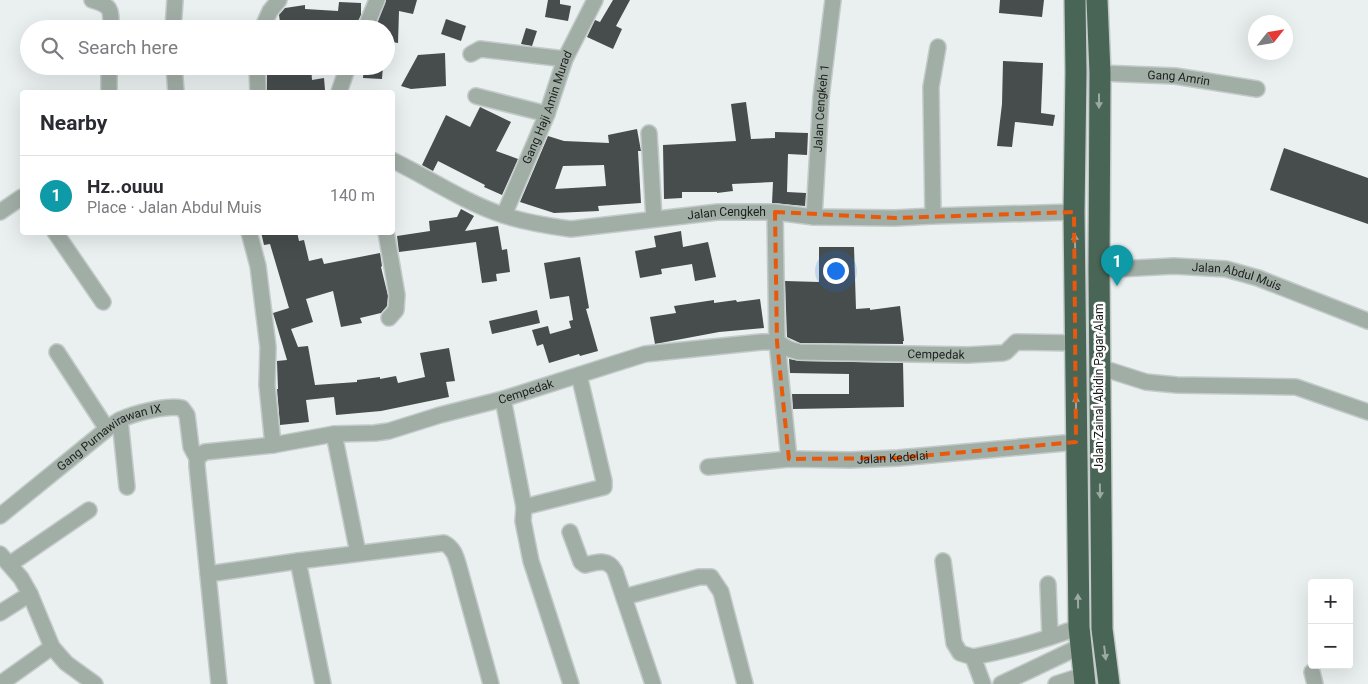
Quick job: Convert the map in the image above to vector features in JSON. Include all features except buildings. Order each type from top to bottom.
[{"type":"highway","name":"Jalan Zainal Abidin Pagar Alam","points":[[1075,0],[1076,442],[1080,637],[1084,680]]},
{"type":"highway","name":"Jalan Zainal Abidin Pagar Alam","points":[[1098,0],[1100,73],[1099,367],[1102,629],[1109,684]]},
{"type":"highway","points":[[1075,43],[1099,44]]},
{"type":"highway","points":[[1076,72],[1100,73]]},
{"type":"street","points":[[92,0],[107,5],[111,12],[111,20]]},
{"type":"street","points":[[174,20],[175,0]]},
{"type":"street","points":[[266,20],[270,11],[279,0]]},
{"type":"street","points":[[369,20],[377,0]]},
{"type":"street","name":"Gang Haji Amin Murad","points":[[504,215],[547,114],[565,59],[595,0]]},
{"type":"street","name":"Jalan Cengkeh 1","points":[[814,216],[821,97],[833,0]]},
{"type":"street","points":[[933,216],[931,87],[938,47]]},
{"type":"street","points":[[471,54],[480,49],[565,59]]},
{"type":"street","name":"Gang Amrin","points":[[1100,73],[1175,76],[1257,89]]},
{"type":"street","points":[[109,75],[109,90]]},
{"type":"street","points":[[175,75],[176,90]]},
{"type":"street","points":[[257,75],[258,90]]},
{"type":"street","points":[[340,90],[345,75]]},
{"type":"street","points":[[476,96],[547,114]]},
{"type":"street","points":[[649,134],[654,219]]},
{"type":"street","name":"Jalan Cengkeh","points":[[395,162],[480,206],[504,215],[549,226],[571,229],[718,212],[775,212],[814,216],[895,218],[1074,212]]},
{"type":"street","points":[[0,212],[20,198]]},
{"type":"street","points":[[775,212],[777,342],[789,459]]},
{"type":"street","points":[[57,235],[102,302]]},
{"type":"street","points":[[251,235],[258,266],[268,346],[267,385],[273,445]]},
{"type":"street","points":[[387,235],[397,295],[396,310],[390,318]]},
{"type":"street","name":"Jalan Abdul Muis","points":[[1099,270],[1174,266],[1226,269],[1258,278],[1368,321]]},
{"type":"street","name":"Cempedak","points":[[197,458],[205,452],[273,445],[334,434],[389,431],[440,415],[503,399],[645,354],[749,342],[777,342],[799,352],[968,355],[1006,352],[1016,342],[1076,343]]},
{"type":"street","points":[[57,352],[107,429]]},
{"type":"street","points":[[1099,367],[1146,382],[1177,385],[1296,387],[1368,412]]},
{"type":"street","points":[[524,507],[604,487],[579,375]]},
{"type":"street","points":[[503,399],[524,507],[523,521],[531,562],[571,684]]},
{"type":"street","name":"Gang Purnawirawan IX","points":[[0,516],[107,429],[120,420],[151,410],[182,408],[187,415],[191,448],[197,458]]},
{"type":"street","points":[[120,420],[127,487]]},
{"type":"street","points":[[334,434],[358,553]]},
{"type":"street","name":"Jalan Kedelai","points":[[708,467],[789,459],[850,460],[898,458],[1076,442]]},
{"type":"street","points":[[197,458],[202,526],[219,684]]},
{"type":"street","points":[[89,510],[5,559],[21,578],[30,594],[52,647],[66,663],[95,684]]},
{"type":"street","points":[[570,532],[581,562],[585,565],[605,561],[612,564],[616,571],[653,684]]},
{"type":"street","points":[[208,574],[444,543],[454,552],[491,684]]},
{"type":"street","points":[[298,561],[323,684]]},
{"type":"street","points":[[943,561],[954,643],[960,653],[973,657],[992,654],[1050,637],[1080,637]]},
{"type":"street","points":[[624,597],[699,576],[711,577],[721,592],[744,684]]},
{"type":"street","points":[[1048,584],[1050,637]]},
{"type":"street","points":[[0,613],[30,594]]},
{"type":"street","points":[[1001,684],[1033,670],[1080,637]]},
{"type":"street","points":[[0,684],[52,647]]},
{"type":"street","points":[[973,657],[983,684]]},
{"type":"street","points":[[1056,684],[1084,680]]},
{"type":"highlighted area","points":[[775,212],[895,218],[1074,212],[1076,442],[898,458],[789,459],[777,342]]},
{"type":"place","name":"Hz..ouuu","points":[[1117,286]]}]
